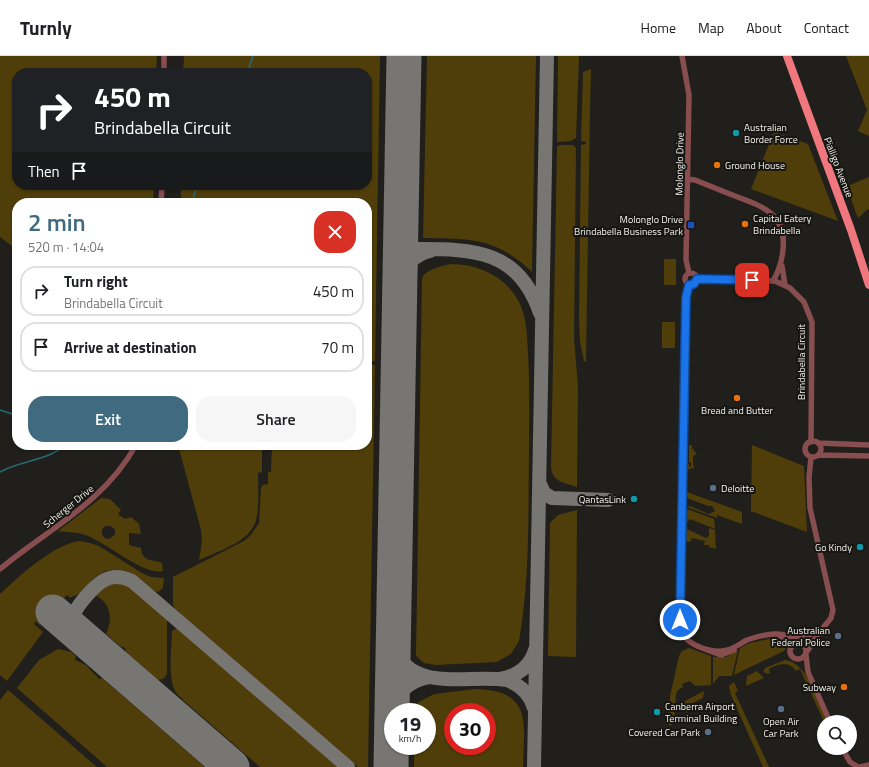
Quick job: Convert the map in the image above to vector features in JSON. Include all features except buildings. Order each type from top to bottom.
[{"type":"main road","name":"Pialligo Avenue","points":[[786,56],[842,204],[869,285]]},
{"type":"street","points":[[164,56],[164,68]]},
{"type":"street","name":"Molonglo Drive","points":[[682,56],[689,95],[686,260],[689,273]]},
{"type":"street","points":[[687,179],[762,206],[779,222],[784,241],[782,261],[785,285]]},
{"type":"street","points":[[773,281],[782,261]]},
{"type":"street","points":[[689,273],[694,274],[697,279],[694,284],[689,285],[685,282],[684,278],[689,273]]},
{"type":"street","name":"Brindabella Circuit","points":[[697,279],[773,281],[785,285],[795,291],[804,302],[812,322],[811,442]]},
{"type":"street","points":[[689,285],[685,311],[681,632],[689,642],[714,654],[724,655],[732,652],[740,644],[748,640],[777,634],[789,634],[805,637],[823,628]]},
{"type":"street","points":[[869,445],[811,442],[807,444],[805,450],[807,455],[811,457],[869,456]]},
{"type":"street","points":[[818,443],[821,448],[819,456]]},
{"type":"street","name":"Scherger Drive","points":[[0,569],[93,499],[116,475],[133,450]]},
{"type":"street","points":[[791,648],[794,644],[808,642],[818,633],[832,617],[833,608],[810,508],[809,478],[811,457]]},
{"type":"street","points":[[796,659],[801,659],[806,654],[818,633]]},
{"type":"street","points":[[777,634],[786,635],[805,647],[808,672],[827,715]]},
{"type":"street","points":[[777,634],[786,640],[791,648],[791,655],[808,672]]},
{"type":"street","points":[[845,755],[851,764],[859,767],[869,765]]},
{"type":"shaded area","points":[[0,56],[157,56],[156,68],[12,68],[12,190],[154,190],[153,198],[12,198],[12,246],[0,237]]},
{"type":"shaded area","points":[[184,56],[380,56],[375,361],[372,361],[372,198],[181,198],[181,190],[372,190],[372,68],[183,68]]},
{"type":"shaded area","points":[[427,56],[536,56],[532,272],[506,252],[482,242],[423,238]]},
{"type":"shaded area","points":[[558,56],[579,56],[576,138],[571,141],[557,142]]},
{"type":"shaded area","points":[[846,56],[869,56],[869,136],[858,131],[867,110]]},
{"type":"shaded area","points":[[591,69],[586,362],[584,361],[580,342],[579,320],[581,145],[586,144],[586,142],[581,141],[583,72]]},
{"type":"shaded area","points":[[774,132],[808,144],[838,221],[751,189]]},
{"type":"shaded area","points":[[559,145],[573,145],[576,148],[574,338],[578,386],[577,487],[557,479],[552,472],[551,467],[557,147]]},
{"type":"shaded area","points":[[869,177],[869,210],[868,209],[858,218],[852,202],[850,185]]},
{"type":"shaded area","points":[[664,259],[676,259],[676,285],[664,285]]},
{"type":"shaded area","points":[[451,264],[472,266],[481,269],[499,279],[513,293],[524,314],[527,334],[529,379],[528,548],[523,618],[519,641],[511,654],[497,662],[435,665],[424,663],[416,656],[422,278],[431,270]]},
{"type":"shaded area","points":[[662,322],[675,322],[675,348],[662,348]]},
{"type":"shaded area","points":[[372,365],[375,365],[368,767],[358,767],[175,609],[173,605],[173,577],[244,541],[251,535],[259,523],[261,488],[263,485],[268,484],[268,472],[271,472],[272,450],[372,450]]},
{"type":"shaded area","points":[[689,445],[692,445],[692,448],[697,454],[693,456],[693,465],[695,467],[687,470],[687,464],[689,464],[689,467],[691,466],[691,462],[689,463]]},
{"type":"shaded area","points":[[752,445],[804,466],[807,532],[751,511]]},
{"type":"shaded area","points":[[179,450],[262,450],[262,472],[258,473],[258,511],[254,525],[249,532],[234,544],[199,560],[202,541],[201,530]]},
{"type":"shaded area","points":[[687,492],[742,512],[742,524],[717,515],[717,518],[687,507],[690,506],[709,514],[715,511],[712,506],[708,506],[687,498]]},
{"type":"shaded area","points":[[101,498],[110,499],[121,510],[118,514],[125,519],[131,517],[139,524],[141,534],[129,533],[129,545],[141,548],[143,556],[148,560],[162,563],[163,571],[146,569],[84,534],[58,531]],"holes":[[[105,526],[110,526],[115,529],[115,534],[111,538],[106,539],[102,535],[102,530]]]},
{"type":"shaded area","points":[[687,509],[714,519],[715,529],[690,519],[687,522],[687,529],[706,538],[709,536],[709,528],[715,530],[716,549],[709,547],[709,545],[704,545],[705,541],[692,538],[690,542],[685,541]]},
{"type":"shaded area","points":[[577,510],[576,657],[548,656],[550,523],[558,515]]},
{"type":"shaded area","points":[[80,541],[99,546],[151,577],[164,578],[163,588],[158,592],[155,591],[139,578],[127,571],[114,570],[96,576],[81,593],[70,598],[67,595],[40,625],[35,621],[34,624],[43,632],[7,681],[0,675],[0,594],[48,554],[70,543]]},
{"type":"shaded area","points":[[117,580],[131,586],[167,617],[167,674],[163,679],[158,680],[126,652],[125,648],[120,646],[106,634],[110,617],[109,612],[104,602],[95,595],[105,583]]},
{"type":"shaded area","points":[[181,629],[190,636],[303,734],[304,737],[306,736],[342,767],[260,767],[183,700],[177,693],[171,678],[172,631]]},
{"type":"shaded area","points":[[773,638],[781,639],[787,647],[784,651],[734,675],[740,648],[750,643]]},
{"type":"shaded area","points":[[689,648],[711,656],[711,685],[695,686],[690,681],[682,684],[683,687],[678,690],[676,694],[674,723],[669,726],[670,696],[679,656],[682,651]]},
{"type":"shaded area","points":[[58,649],[71,652],[76,656],[75,660],[86,665],[99,679],[102,678],[205,767],[107,767],[17,688],[39,660]]},
{"type":"shaded area","points":[[738,650],[732,676],[719,676],[713,684],[713,657],[726,657]]},
{"type":"shaded area","points":[[785,660],[793,662],[800,668],[812,685],[824,715],[821,715],[800,669],[796,671],[790,666],[783,664],[769,669],[770,673],[768,674],[763,672],[765,668]]},
{"type":"shaded area","points":[[757,671],[764,678],[746,686],[747,676]]},
{"type":"shaded area","points":[[734,682],[738,691],[735,693],[769,767],[763,767],[731,695],[729,686]]},
{"type":"shaded area","points":[[475,689],[494,691],[507,695],[516,703],[521,712],[524,723],[523,767],[414,767],[414,755],[436,755],[436,703],[417,703],[434,694]]},
{"type":"shaded area","points":[[8,690],[97,767],[0,767],[0,700]]},
{"type":"shaded area","points":[[704,691],[703,698],[689,705],[687,714],[684,707],[685,701]]},
{"type":"waterway","points":[[249,68],[253,56]]},
{"type":"waterway","points":[[193,198],[196,190]]},
{"type":"waterway","points":[[0,410],[12,414]]},
{"type":"waterway","points":[[0,472],[51,454],[58,450]]},
{"type":"taxiway","points":[[534,767],[547,56]]},
{"type":"taxiway","points":[[400,249],[445,249],[465,251],[484,255],[502,262],[517,273],[530,290],[540,313]]},
{"type":"taxiway","points":[[399,285],[400,279],[409,263],[418,256],[430,251]]},
{"type":"taxiway","points":[[539,482],[544,493],[552,498],[608,500]]},
{"type":"taxiway","points":[[78,633],[73,618],[78,607],[93,588],[104,580],[111,578],[117,577],[132,581],[348,767]]},
{"type":"taxiway","points":[[393,645],[401,660],[412,670],[426,676],[441,679],[507,680],[527,694],[534,708]]},
{"type":"taxiway","points":[[500,679],[512,676],[522,670],[530,661],[535,650]]},
{"type":"taxiway","points":[[395,703],[409,685],[429,677]]},
{"type":"runway","points":[[391,767],[404,56]]},
{"type":"runway","points":[[53,612],[232,767]]},
{"type":"place","name":"Australian Border Force","points":[[736,133]]},
{"type":"place","name":"Ground House","points":[[717,165]]},
{"type":"place","name":"Capital Eatery Brindabella","points":[[745,224]]},
{"type":"place","name":"Molonglo Drive Brindabella Business Park","points":[[691,225]]},
{"type":"place","name":"Bread and Butter","points":[[737,398]]},
{"type":"place","name":"Deloitte","points":[[713,488]]},
{"type":"place","name":"QantasLink","points":[[634,499]]},
{"type":"place","name":"Go Kindy","points":[[860,547]]},
{"type":"place","name":"Australian Federal Police","points":[[838,636]]},
{"type":"place","name":"Subway","points":[[844,687]]},
{"type":"place","name":"Open Air Car Park","points":[[781,709]]},
{"type":"place","name":"Canberra Airport Terminal Building","points":[[657,712]]},
{"type":"place","name":"Covered Car Park","points":[[708,732]]},
{"type":"route","points":[[680,620],[686,297],[689,285],[696,283],[697,279],[752,280]]}]
